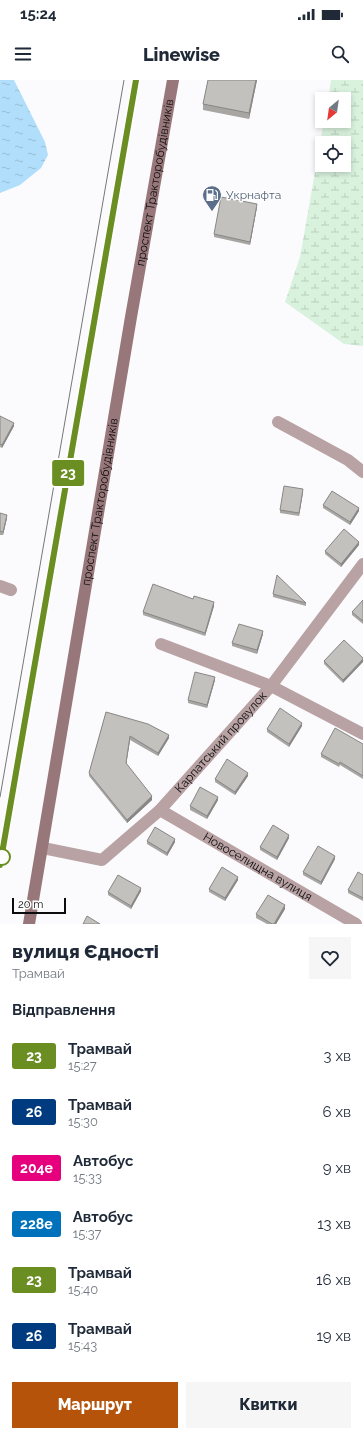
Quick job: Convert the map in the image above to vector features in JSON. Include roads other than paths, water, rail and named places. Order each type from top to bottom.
[{"type":"main road","name":"проспект Тракторобудівників","points":[[29,924],[43,848],[131,317],[173,80]]},
{"type":"street","points":[[278,422],[348,460],[363,472]]},
{"type":"street","name":"Карпатський провулок","points":[[43,848],[102,860],[160,810],[271,686],[363,564]]},
{"type":"street","points":[[161,644],[271,686],[363,734]]},
{"type":"street","name":"Новоселищна вулиця","points":[[160,810],[356,924]]},
{"type":"water","points":[[0,80],[14,80],[45,142],[48,155],[41,168],[20,185],[0,193]]},
{"type":"tram line","points":[[0,797],[124,80]]},
{"type":"tram line","points":[[0,865],[136,80]]},
{"type":"tram line","name":"23","points":[[0,865],[136,80]]},
{"type":"place","name":"Укрнафта","points":[[212,212]]}]
